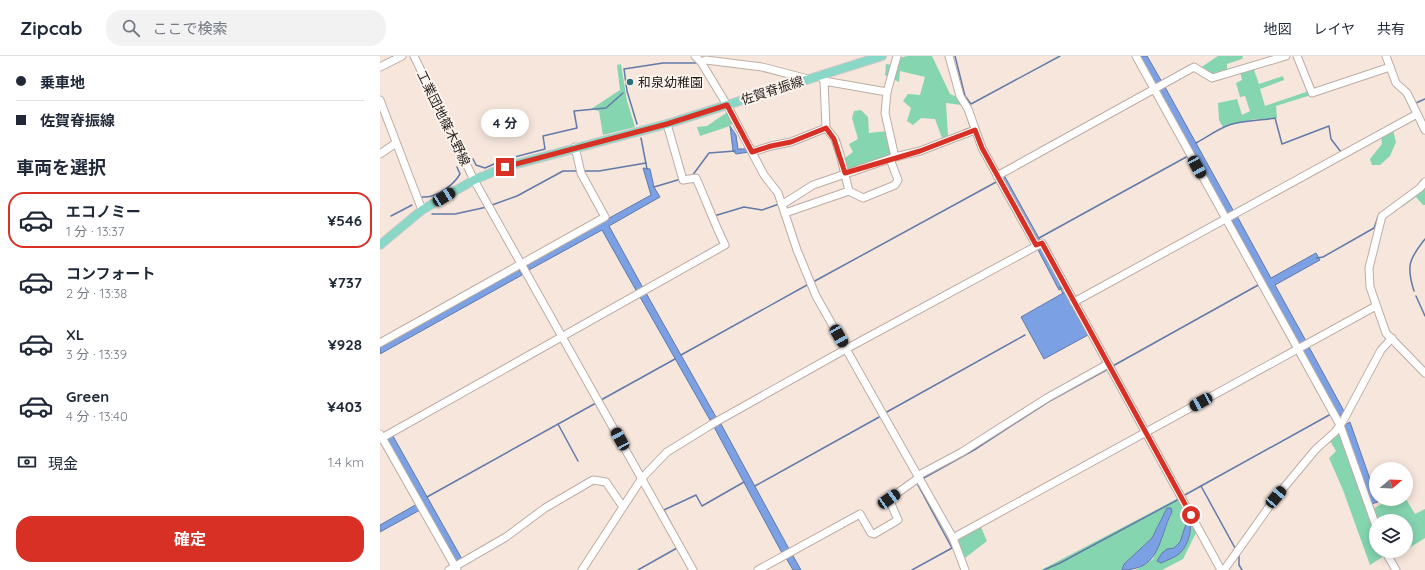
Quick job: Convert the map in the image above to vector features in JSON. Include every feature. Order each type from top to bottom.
[{"type":"main road","name":"佐賀脊振線","points":[[380,245],[422,210],[474,180],[505,167],[575,147],[667,124],[808,79],[822,78],[871,58],[882,56]]},
{"type":"street","points":[[380,67],[402,56]]},
{"type":"street","name":"工業団地篠木野線","points":[[414,56],[474,180],[563,336],[692,570]]},
{"type":"street","points":[[785,213],[849,191],[862,198],[895,186],[898,180],[885,113],[887,92],[897,56]]},
{"type":"street","points":[[950,56],[960,96],[967,107],[982,148],[1037,244]]},
{"type":"street","points":[[1136,56],[1158,87],[1230,216],[1262,284],[1302,346],[1343,421],[1372,514]]},
{"type":"street","points":[[997,176],[1194,68],[1212,78],[1286,56]]},
{"type":"street","points":[[1297,56],[1312,93],[1390,67]]},
{"type":"street","points":[[1386,56],[1396,83],[1407,93],[1425,130]]},
{"type":"street","points":[[698,59],[762,67],[808,79]]},
{"type":"street","points":[[698,59],[727,105],[764,175],[778,193],[810,283],[953,538],[966,570]]},
{"type":"street","points":[[849,191],[834,139],[826,128],[822,78],[887,92]]},
{"type":"street","points":[[380,100],[422,210]]},
{"type":"street","points":[[1074,302],[1417,114]]},
{"type":"street","points":[[623,507],[606,482],[593,480],[545,508],[506,537],[456,567],[420,506],[384,436],[725,245],[713,221],[708,203],[696,178],[682,179],[667,124]]},
{"type":"street","points":[[751,149],[791,142],[826,128]]},
{"type":"street","points":[[783,204],[813,185],[845,173],[920,151],[975,130]]},
{"type":"street","points":[[380,154],[396,143]]},
{"type":"street","points":[[380,343],[524,267],[605,217],[580,171],[575,147]]},
{"type":"street","points":[[1425,182],[1420,188],[1382,216],[1369,268],[1370,287],[1386,333],[1425,373]]},
{"type":"street","points":[[582,570],[642,478],[667,452],[715,422],[1037,244],[1042,243],[1109,367],[1223,570],[1276,497],[1316,449],[1343,421],[1381,350],[1392,338]]},
{"type":"street","points":[[953,538],[1376,306]]},
{"type":"street","points":[[758,570],[860,514],[871,533],[898,520],[889,499],[1046,398],[1109,367]]},
{"type":"street","points":[[1389,558],[1396,570]]},
{"type":"green space","points":[[908,56],[932,56],[950,94],[957,97],[962,105],[946,103],[948,136],[942,138],[935,119],[921,118],[913,125],[907,121],[911,108],[903,101],[908,94],[920,95],[925,77],[900,71],[899,82],[885,75],[886,64],[892,65],[898,58]]},
{"type":"green space","points":[[1218,56],[1243,56],[1242,59],[1227,64],[1227,71],[1211,76],[1200,68]]},
{"type":"green space","points":[[621,64],[627,101],[635,127],[603,135],[599,111],[591,109],[620,90],[617,65]]},
{"type":"green space","points":[[1253,67],[1259,84],[1283,76],[1284,80],[1260,89],[1265,106],[1309,91],[1311,95],[1276,106],[1277,118],[1264,120],[1255,119],[1223,127],[1219,120],[1218,103],[1237,99],[1242,115],[1250,111],[1245,96],[1240,97],[1236,83],[1242,80],[1240,71]]},
{"type":"green space","points":[[861,110],[868,117],[869,133],[888,131],[893,155],[847,170],[845,158],[853,152],[849,144],[858,139],[852,118],[854,111]]},
{"type":"green space","points":[[729,111],[734,121],[730,126],[700,136],[697,127],[707,126]]},
{"type":"green space","points":[[1393,130],[1396,142],[1390,156],[1380,165],[1372,165],[1370,159],[1382,144],[1381,135]]},
{"type":"green space","points":[[1425,185],[1425,205],[1423,205],[1416,197],[1402,207],[1398,206]]},
{"type":"green space","points":[[1339,431],[1369,511],[1378,506],[1410,506],[1415,514],[1425,509],[1425,538],[1413,546],[1413,514],[1369,514],[1369,558],[1381,558],[1370,565],[1343,490],[1329,458],[1336,451],[1330,441]]},
{"type":"green space","points":[[1179,498],[1197,531],[1183,559],[1162,570],[1136,570],[1153,559],[1172,512],[1167,508],[1152,538],[1124,564],[1122,570],[1041,570]],"holes":[[[1187,520],[1185,542],[1180,551],[1176,555],[1161,563],[1158,561],[1164,552],[1174,548],[1180,543],[1184,536]]]},
{"type":"green space","points":[[980,525],[987,541],[965,558],[957,538]]},
{"type":"water","points":[[1140,56],[1147,56],[1162,82],[1156,85]]},
{"type":"water","points":[[1165,87],[1233,210],[1227,214],[1158,90]]},
{"type":"water","points":[[730,126],[736,135],[738,149],[757,147],[789,139],[749,152],[736,154],[733,151]]},
{"type":"water","points":[[643,168],[650,169],[654,187],[660,197],[609,226],[643,288],[637,292],[602,230],[529,270],[526,264],[651,195]]},
{"type":"water","points":[[1004,175],[1040,240],[1036,242],[1001,177]]},
{"type":"water","points":[[1237,216],[1271,278],[1316,253],[1320,260],[1275,285],[1306,341],[1299,344],[1231,219]]},
{"type":"water","points":[[1040,246],[1063,288],[1059,290],[1037,248]]},
{"type":"water","points":[[519,269],[522,275],[380,354],[380,346]]},
{"type":"water","points":[[1065,292],[1088,335],[1044,359],[1021,317]]},
{"type":"water","points":[[646,293],[716,417],[710,420],[640,297]]},
{"type":"water","points":[[1309,347],[1345,413],[1339,416],[1303,350]]},
{"type":"water","points":[[1350,422],[1369,476],[1369,498],[1343,426]]},
{"type":"water","points":[[721,424],[789,549],[782,553],[714,427]]},
{"type":"water","points":[[393,436],[462,559],[456,563],[386,439]]},
{"type":"water","points":[[417,504],[420,510],[380,532],[380,525]]},
{"type":"water","points":[[1167,508],[1171,508],[1172,512],[1156,551],[1151,559],[1144,565],[1135,569],[1122,570],[1124,564],[1152,538]]},
{"type":"water","points":[[1188,518],[1190,522],[1190,532],[1182,551],[1175,557],[1161,563],[1157,561],[1162,553],[1167,549],[1174,548],[1180,542]]},
{"type":"water","points":[[792,554],[801,570],[793,570],[786,558]]},
{"type":"waterway","points":[[955,56],[965,96],[971,104],[1060,56]]},
{"type":"waterway","points":[[637,124],[627,91],[624,69],[663,63],[698,63]]},
{"type":"waterway","points":[[473,159],[476,165],[485,168],[503,160],[545,149],[543,136],[577,128],[574,111],[606,108],[623,93]]},
{"type":"waterway","points":[[1416,103],[1425,99]]},
{"type":"waterway","points":[[1196,143],[1229,125],[1240,122],[1275,118],[1282,144],[1329,126],[1331,139],[1341,152]]},
{"type":"waterway","points":[[964,130],[971,128],[968,119]]},
{"type":"waterway","points":[[641,138],[647,169]]},
{"type":"waterway","points":[[692,176],[709,153],[735,151]]},
{"type":"waterway","points":[[1039,238],[1188,156]]},
{"type":"waterway","points":[[583,171],[599,171],[646,163]]},
{"type":"waterway","points":[[422,197],[433,196],[449,187],[460,174],[457,167]]},
{"type":"waterway","points":[[492,205],[517,196],[563,171],[577,171]]},
{"type":"waterway","points":[[654,187],[681,179]]},
{"type":"waterway","points":[[700,179],[711,205]]},
{"type":"waterway","points":[[813,282],[998,181]]},
{"type":"waterway","points":[[714,216],[744,207],[762,210],[779,204]]},
{"type":"waterway","points":[[391,216],[412,205]]},
{"type":"waterway","points":[[432,214],[455,214],[487,207]]},
{"type":"waterway","points":[[1317,258],[1323,257],[1374,228],[1379,214]]},
{"type":"waterway","points":[[1414,291],[1410,275],[1410,263],[1415,252],[1425,239]]},
{"type":"waterway","points":[[1111,367],[1260,284]]},
{"type":"waterway","points":[[681,355],[807,285]]},
{"type":"waterway","points":[[1060,287],[1063,293]]},
{"type":"waterway","points":[[1416,296],[1425,316]]},
{"type":"waterway","points":[[885,413],[1025,335]]},
{"type":"waterway","points":[[601,400],[675,359]]},
{"type":"waterway","points":[[922,479],[974,450],[1048,402],[1108,369]]},
{"type":"waterway","points":[[427,497],[596,403]]},
{"type":"waterway","points":[[1331,414],[1183,496],[1201,486],[1331,414]]},
{"type":"waterway","points":[[755,486],[881,416]]},
{"type":"waterway","points":[[558,424],[578,461]]},
{"type":"waterway","points":[[677,535],[664,510],[696,495],[702,506],[744,482]]},
{"type":"waterway","points":[[912,570],[952,548],[918,485],[919,484]]},
{"type":"waterway","points":[[1201,486],[1235,548]]},
{"type":"waterway","points":[[1044,570],[1060,563],[1179,499]]},
{"type":"waterway","points":[[638,570],[677,548]]},
{"type":"waterway","points":[[1239,555],[1239,565],[1242,570]]},
{"type":"place","name":"和泉幼稚園","points":[[630,82]]},
{"type":"route","points":[[505,167],[575,147],[667,124],[727,105],[752,152],[791,142],[826,128],[834,139],[845,173],[895,157],[920,151],[975,130],[982,148],[997,176],[1036,245],[1042,243],[1191,515]]}]
